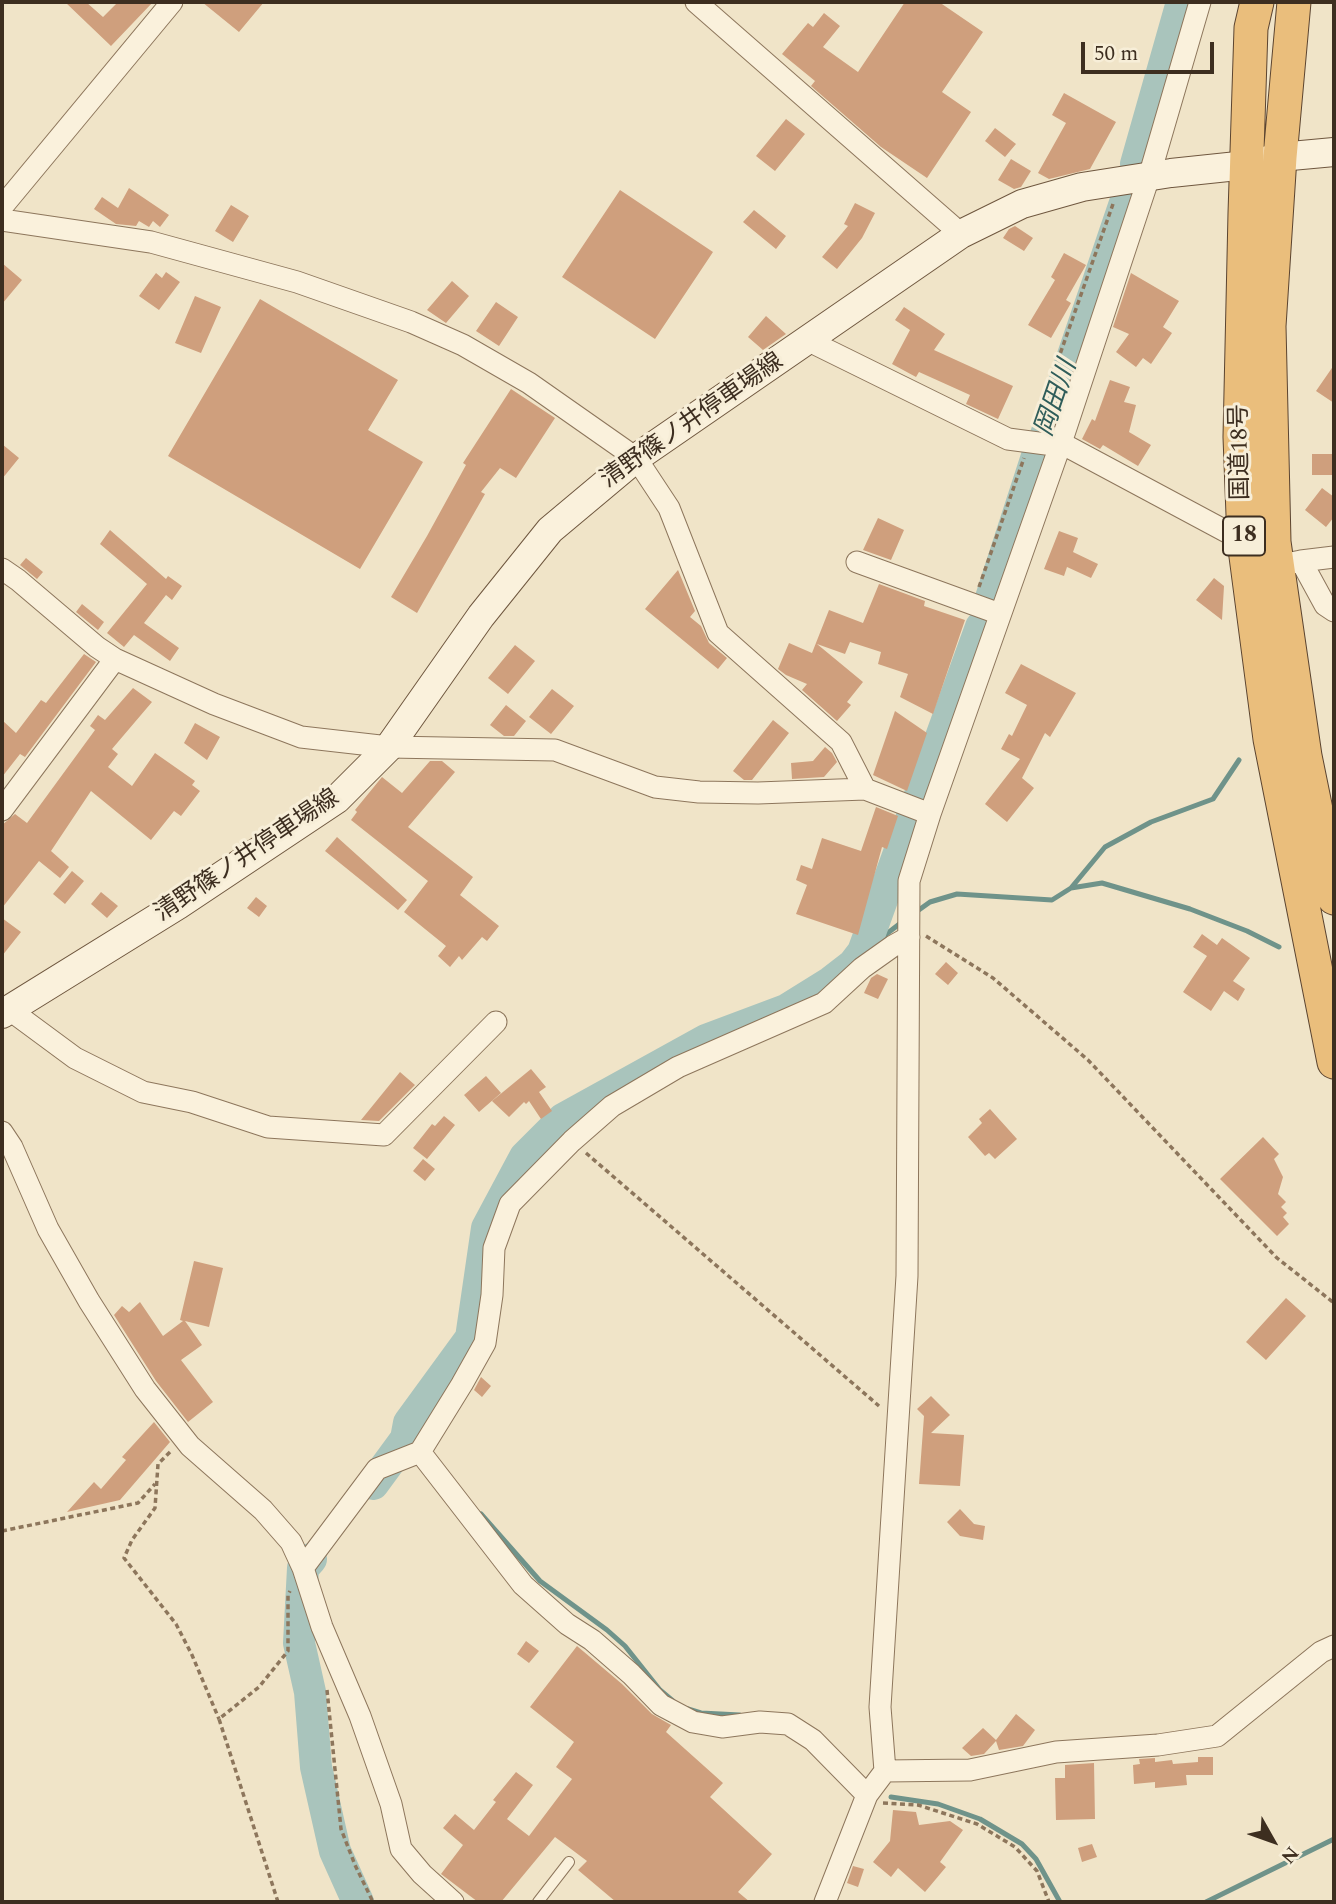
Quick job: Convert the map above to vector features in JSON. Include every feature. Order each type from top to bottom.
[{"type":"highway","name":"国道18号","points":[[1256,2],[1251,28],[1240,437],[1244,541],[1270,739],[1334,1062]]},
{"type":"highway","name":"国道18号","points":[[1294,2],[1269,327],[1270,431],[1288,563],[1305,756],[1334,898]]},
{"type":"main road","name":"清野篠ノ井停車場線","points":[[6,1012],[178,905],[337,799],[389,747],[481,616],[550,530],[636,458],[961,234],[1022,204],[1082,187],[1247,165],[1280,157],[1334,152]]},
{"type":"street","points":[[2,207],[172,2]]},
{"type":"street","points":[[696,2],[961,234]]},
{"type":"street","points":[[825,1902],[867,1795],[885,1772],[880,1707],[906,1276],[909,881],[920,811],[1000,614],[1043,443],[1149,177],[1200,2]]},
{"type":"street","points":[[2,220],[151,242],[297,282],[411,322],[463,345],[530,383],[636,458],[669,508],[718,634],[841,742],[865,789]]},
{"type":"street","points":[[807,340],[1008,439],[1043,443],[1244,541]]},
{"type":"street","points":[[1288,563],[1334,557]]},
{"type":"street","points":[[857,562],[1000,614]]},
{"type":"street","points":[[1288,563],[1325,605],[1334,611]]},
{"type":"street","points":[[2,569],[115,659],[214,704],[301,737],[389,747],[555,750],[655,787],[699,792],[758,793],[865,789],[920,811]]},
{"type":"street","points":[[2,810],[115,659]]},
{"type":"street","points":[[303,1568],[377,1469],[420,1452],[485,1343],[492,1295],[494,1248],[510,1204],[572,1141],[612,1106],[678,1067],[824,1003],[862,968],[893,946],[909,922]]},
{"type":"street","points":[[6,1012],[75,1058],[143,1092],[192,1102],[268,1127],[384,1135],[496,1022]]},
{"type":"street","points":[[2,1132],[12,1147],[48,1229],[89,1301],[145,1388],[190,1446],[263,1510],[290,1542],[303,1568],[322,1627],[360,1716],[391,1804],[401,1849],[422,1874],[453,1902]]},
{"type":"street","points":[[420,1452],[523,1585],[567,1624],[592,1640],[622,1665],[661,1705],[694,1722],[722,1727],[760,1722],[788,1724],[813,1740],[867,1795]]},
{"type":"street","points":[[885,1772],[970,1770],[1056,1752],[1158,1745],[1217,1736],[1321,1652],[1334,1646]]},
{"type":"lane","points":[[538,1902],[569,1862]]},
{"type":"path","points":[[973,604],[1043,443],[1116,196]]},
{"type":"path","points":[[909,922],[993,978],[1088,1059],[1277,1258],[1334,1303]]},
{"type":"path","points":[[572,1141],[879,1406],[899,1408]]},
{"type":"path","points":[[184,1438],[158,1464],[155,1508],[132,1540],[124,1558],[176,1625],[192,1655],[219,1719],[278,1902]]},
{"type":"path","points":[[2,1531],[138,1503],[157,1483]]},
{"type":"path","points":[[219,1719],[259,1686],[288,1651],[288,1595],[303,1568]]},
{"type":"path","points":[[334,1654],[326,1682],[341,1829],[373,1902]]},
{"type":"path","points":[[867,1795],[877,1802],[918,1805],[977,1824],[1015,1847],[1037,1871],[1049,1902]]},
{"type":"building","points":[[65,2],[86,2],[103,17],[118,2],[153,2],[111,46]]},
{"type":"building","points":[[202,2],[264,2],[239,32]]},
{"type":"building","points":[[905,2],[939,2],[983,32],[942,92],[971,112],[927,178],[881,147],[811,86],[815,81],[782,54],[808,23],[813,27],[824,13],[840,26],[823,47],[858,72]]},
{"type":"building","points":[[1064,93],[1116,122],[1090,169],[1049,179],[1038,173],[1066,123],[1052,115]]},
{"type":"building","points":[[786,119],[805,134],[775,171],[756,156]]},
{"type":"building","points":[[995,128],[1016,144],[1005,157],[985,141]]},
{"type":"building","points":[[1011,159],[1031,171],[1021,187],[1014,189],[998,180]]},
{"type":"building","points":[[129,188],[169,215],[160,227],[153,221],[149,227],[139,221],[136,226],[116,224],[94,209],[102,197],[118,208]]},
{"type":"building","points":[[620,190],[713,252],[655,339],[562,277]]},
{"type":"building","points":[[855,203],[875,213],[862,238],[837,269],[822,257],[848,226],[844,224]]},
{"type":"building","points":[[231,205],[249,216],[233,242],[215,231]]},
{"type":"building","points":[[754,210],[786,236],[776,249],[743,222]]},
{"type":"building","points":[[1015,226],[1033,238],[1024,251],[1003,238],[1009,229]]},
{"type":"building","points":[[1064,253],[1086,265],[1066,300],[1071,303],[1051,338],[1028,325],[1055,280],[1051,277]]},
{"type":"building","points":[[2,263],[22,280],[2,304]]},
{"type":"building","points":[[166,272],[180,282],[159,310],[139,296],[156,273],[162,278]]},
{"type":"building","points":[[1131,273],[1179,301],[1163,327],[1172,333],[1151,364],[1143,358],[1136,367],[1116,352],[1129,334],[1113,327]]},
{"type":"building","points":[[452,281],[469,296],[446,323],[427,310]]},
{"type":"building","points":[[195,296],[221,307],[201,353],[175,343]]},
{"type":"building","points":[[260,299],[398,380],[368,430],[423,462],[360,569],[168,456]]},
{"type":"building","points":[[496,302],[518,317],[499,346],[476,331]]},
{"type":"building","points":[[904,307],[945,334],[934,350],[1013,386],[998,419],[966,404],[970,395],[919,372],[916,377],[892,364],[910,330],[895,320]]},
{"type":"building","points":[[766,316],[786,334],[763,350],[748,337]]},
{"type":"building","points":[[1334,365],[1334,403],[1316,391]]},
{"type":"building","points":[[1110,380],[1130,387],[1124,402],[1136,405],[1129,432],[1151,445],[1138,466],[1103,445],[1100,449],[1082,439],[1092,419],[1095,421]]},
{"type":"building","points":[[511,389],[555,418],[516,478],[500,468],[481,492],[485,494],[417,613],[391,597],[466,465],[463,463]]},
{"type":"building","points":[[2,444],[19,458],[2,479]]},
{"type":"building","points":[[1312,454],[1334,454],[1334,475],[1312,475]]},
{"type":"building","points":[[1322,488],[1334,497],[1334,517],[1326,527],[1305,510]]},
{"type":"building","points":[[878,518],[904,530],[891,560],[863,550]]},
{"type":"building","points":[[110,530],[166,579],[168,576],[182,586],[172,600],[166,595],[144,623],[179,648],[170,661],[134,635],[124,647],[107,633],[147,584],[100,544]]},
{"type":"building","points":[[1059,531],[1078,538],[1073,552],[1098,564],[1091,578],[1067,567],[1064,576],[1044,569]]},
{"type":"building","points":[[26,558],[43,572],[37,579],[20,565]]},
{"type":"building","points":[[678,570],[695,611],[690,617],[701,626],[709,643],[727,658],[718,669],[645,609]]},
{"type":"building","points":[[1214,578],[1224,586],[1222,620],[1196,600]]},
{"type":"building","points":[[879,584],[925,601],[924,606],[965,620],[933,714],[900,697],[908,674],[878,664],[881,652],[850,642],[845,654],[817,644],[863,682],[847,702],[851,705],[837,721],[802,690],[807,684],[778,669],[789,643],[812,653],[829,610],[863,623]]},
{"type":"building","points":[[82,604],[104,622],[98,630],[76,612]]},
{"type":"building","points":[[515,645],[535,661],[508,694],[488,678]]},
{"type":"building","points":[[84,654],[96,662],[25,757],[20,754],[2,777],[2,720],[16,733],[41,700],[46,703]]},
{"type":"building","points":[[1021,664],[1076,693],[1050,737],[1045,733],[1022,778],[1034,788],[1007,822],[985,804],[1020,759],[1001,749],[1009,734],[1012,736],[1027,705],[1005,693]]},
{"type":"building","points":[[133,688],[152,702],[112,749],[118,754],[108,767],[132,786],[155,753],[195,781],[192,785],[200,791],[181,816],[174,811],[151,840],[91,791],[51,851],[69,867],[60,878],[39,861],[2,908],[2,825],[15,814],[27,823],[95,730],[90,726],[98,715],[105,720]]},
{"type":"building","points":[[552,689],[574,706],[551,734],[529,717]]},
{"type":"building","points":[[506,705],[526,721],[514,736],[504,736],[490,725]]},
{"type":"building","points":[[895,711],[927,733],[907,791],[873,775]]},
{"type":"building","points":[[773,720],[789,733],[752,780],[744,780],[733,771]]},
{"type":"building","points":[[195,723],[220,737],[207,760],[184,743]]},
{"type":"building","points":[[825,747],[837,762],[824,777],[792,779],[791,763],[813,761]]},
{"type":"building","points":[[430,761],[442,761],[455,772],[408,827],[473,877],[460,895],[499,926],[487,941],[482,937],[462,960],[459,956],[450,967],[438,956],[446,946],[404,912],[428,881],[351,820],[357,812],[355,810],[382,777],[402,793]]},
{"type":"building","points":[[876,807],[898,816],[887,849],[882,847],[858,935],[796,914],[807,885],[796,880],[801,865],[812,869],[822,838],[861,851]]},
{"type":"building","points":[[337,837],[407,900],[398,910],[325,851]]},
{"type":"building","points":[[72,871],[84,881],[65,904],[53,894]]},
{"type":"building","points":[[101,892],[118,906],[107,918],[91,904]]},
{"type":"building","points":[[256,897],[267,906],[259,917],[247,908]]},
{"type":"building","points":[[2,918],[21,932],[2,956]]},
{"type":"building","points":[[1202,934],[1217,945],[1222,938],[1250,958],[1233,981],[1245,989],[1238,1001],[1224,991],[1211,1011],[1183,992],[1207,956],[1193,947]]},
{"type":"building","points":[[946,962],[958,973],[948,985],[935,974]]},
{"type":"building","points":[[877,974],[888,979],[878,999],[864,993],[871,978]]},
{"type":"building","points":[[531,1069],[546,1087],[539,1092],[552,1111],[541,1119],[529,1101],[526,1104],[524,1102],[509,1117],[492,1101]]},
{"type":"building","points":[[400,1072],[415,1085],[379,1121],[361,1120]]},
{"type":"building","points":[[486,1076],[501,1093],[479,1112],[464,1095]]},
{"type":"building","points":[[990,1109],[1017,1139],[995,1159],[989,1153],[985,1156],[968,1137],[982,1123],[979,1119]]},
{"type":"building","points":[[444,1116],[455,1125],[427,1159],[413,1148],[432,1124],[435,1126]]},
{"type":"building","points":[[1263,1137],[1279,1154],[1274,1159],[1283,1177],[1278,1194],[1286,1202],[1281,1207],[1287,1213],[1283,1217],[1289,1224],[1277,1236],[1220,1179]]},
{"type":"building","points":[[423,1159],[435,1169],[425,1181],[413,1171]]},
{"type":"building","points":[[194,1261],[223,1268],[209,1327],[185,1321],[202,1345],[181,1360],[213,1402],[188,1422],[156,1381],[114,1315],[122,1306],[129,1312],[140,1302],[163,1336],[183,1321],[180,1320]]},
{"type":"building","points":[[1286,1298],[1306,1316],[1266,1360],[1246,1342]]},
{"type":"building","points":[[481,1377],[491,1386],[482,1397],[474,1390]]},
{"type":"building","points":[[931,1396],[950,1415],[931,1433],[964,1435],[960,1486],[919,1484],[924,1416],[917,1409]]},
{"type":"building","points":[[154,1422],[170,1442],[120,1500],[67,1512],[94,1482],[101,1489],[126,1460],[122,1457]]},
{"type":"building","points":[[960,1509],[974,1524],[985,1526],[983,1540],[960,1536],[947,1522]]},
{"type":"building","points":[[526,1641],[539,1651],[529,1663],[517,1654]]},
{"type":"building","points":[[577,1646],[652,1714],[671,1725],[666,1732],[723,1783],[710,1797],[772,1854],[738,1892],[750,1902],[616,1902],[578,1870],[587,1861],[555,1837],[501,1902],[478,1902],[441,1874],[463,1845],[443,1828],[455,1814],[474,1830],[496,1802],[493,1800],[516,1772],[533,1785],[507,1819],[529,1836],[572,1779],[556,1767],[574,1742],[530,1707]]},
{"type":"building","points":[[1016,1714],[1035,1730],[1023,1746],[999,1750],[996,1741],[984,1754],[971,1756],[962,1748],[983,1728],[996,1740]]},
{"type":"building","points":[[1198,1757],[1213,1757],[1213,1775],[1186,1775],[1187,1785],[1155,1788],[1155,1782],[1134,1784],[1133,1765],[1140,1764],[1139,1759],[1155,1758],[1155,1762],[1172,1760],[1173,1764],[1198,1762]]},
{"type":"building","points":[[1094,1763],[1095,1819],[1056,1820],[1055,1778],[1065,1778],[1065,1765]]},
{"type":"building","points":[[893,1810],[916,1812],[919,1825],[950,1821],[963,1830],[940,1862],[946,1867],[925,1892],[898,1868],[891,1877],[873,1862],[890,1841]]},
{"type":"building","points":[[1092,1844],[1097,1857],[1082,1862],[1078,1848]]},
{"type":"building","points":[[853,1866],[864,1869],[858,1887],[847,1883]]},
{"type":"waterway","name":"岡田川","points":[[1136,164],[1182,2]]},
{"type":"waterway","name":"岡田川","points":[[991,598],[1126,200]]},
{"type":"waterway","points":[[373,1484],[406,1439],[409,1423],[471,1338],[487,1228],[525,1157],[563,1119],[706,1040],[786,1010],[831,982],[853,965],[863,952],[981,627]]},
{"type":"waterway","points":[[1071,888],[1105,847],[1151,822],[1213,799],[1239,760]]},
{"type":"waterway","points":[[916,912],[930,902],[957,894],[1052,900],[1071,888],[1102,883],[1190,909],[1247,931],[1279,947]]},
{"type":"waterway","points":[[863,952],[902,922]]},
{"type":"waterway","points":[[481,1514],[540,1581],[625,1646],[660,1690],[673,1701]]},
{"type":"waterway","points":[[311,1559],[303,1568],[299,1643],[310,1692],[316,1767],[335,1851],[358,1902]]},
{"type":"waterway","points":[[688,1709],[701,1713],[740,1715]]},
{"type":"waterway","points":[[891,1797],[938,1804],[980,1819],[1022,1844],[1036,1859],[1060,1902]]},
{"type":"waterway","points":[[1206,1902],[1334,1839]]}]
